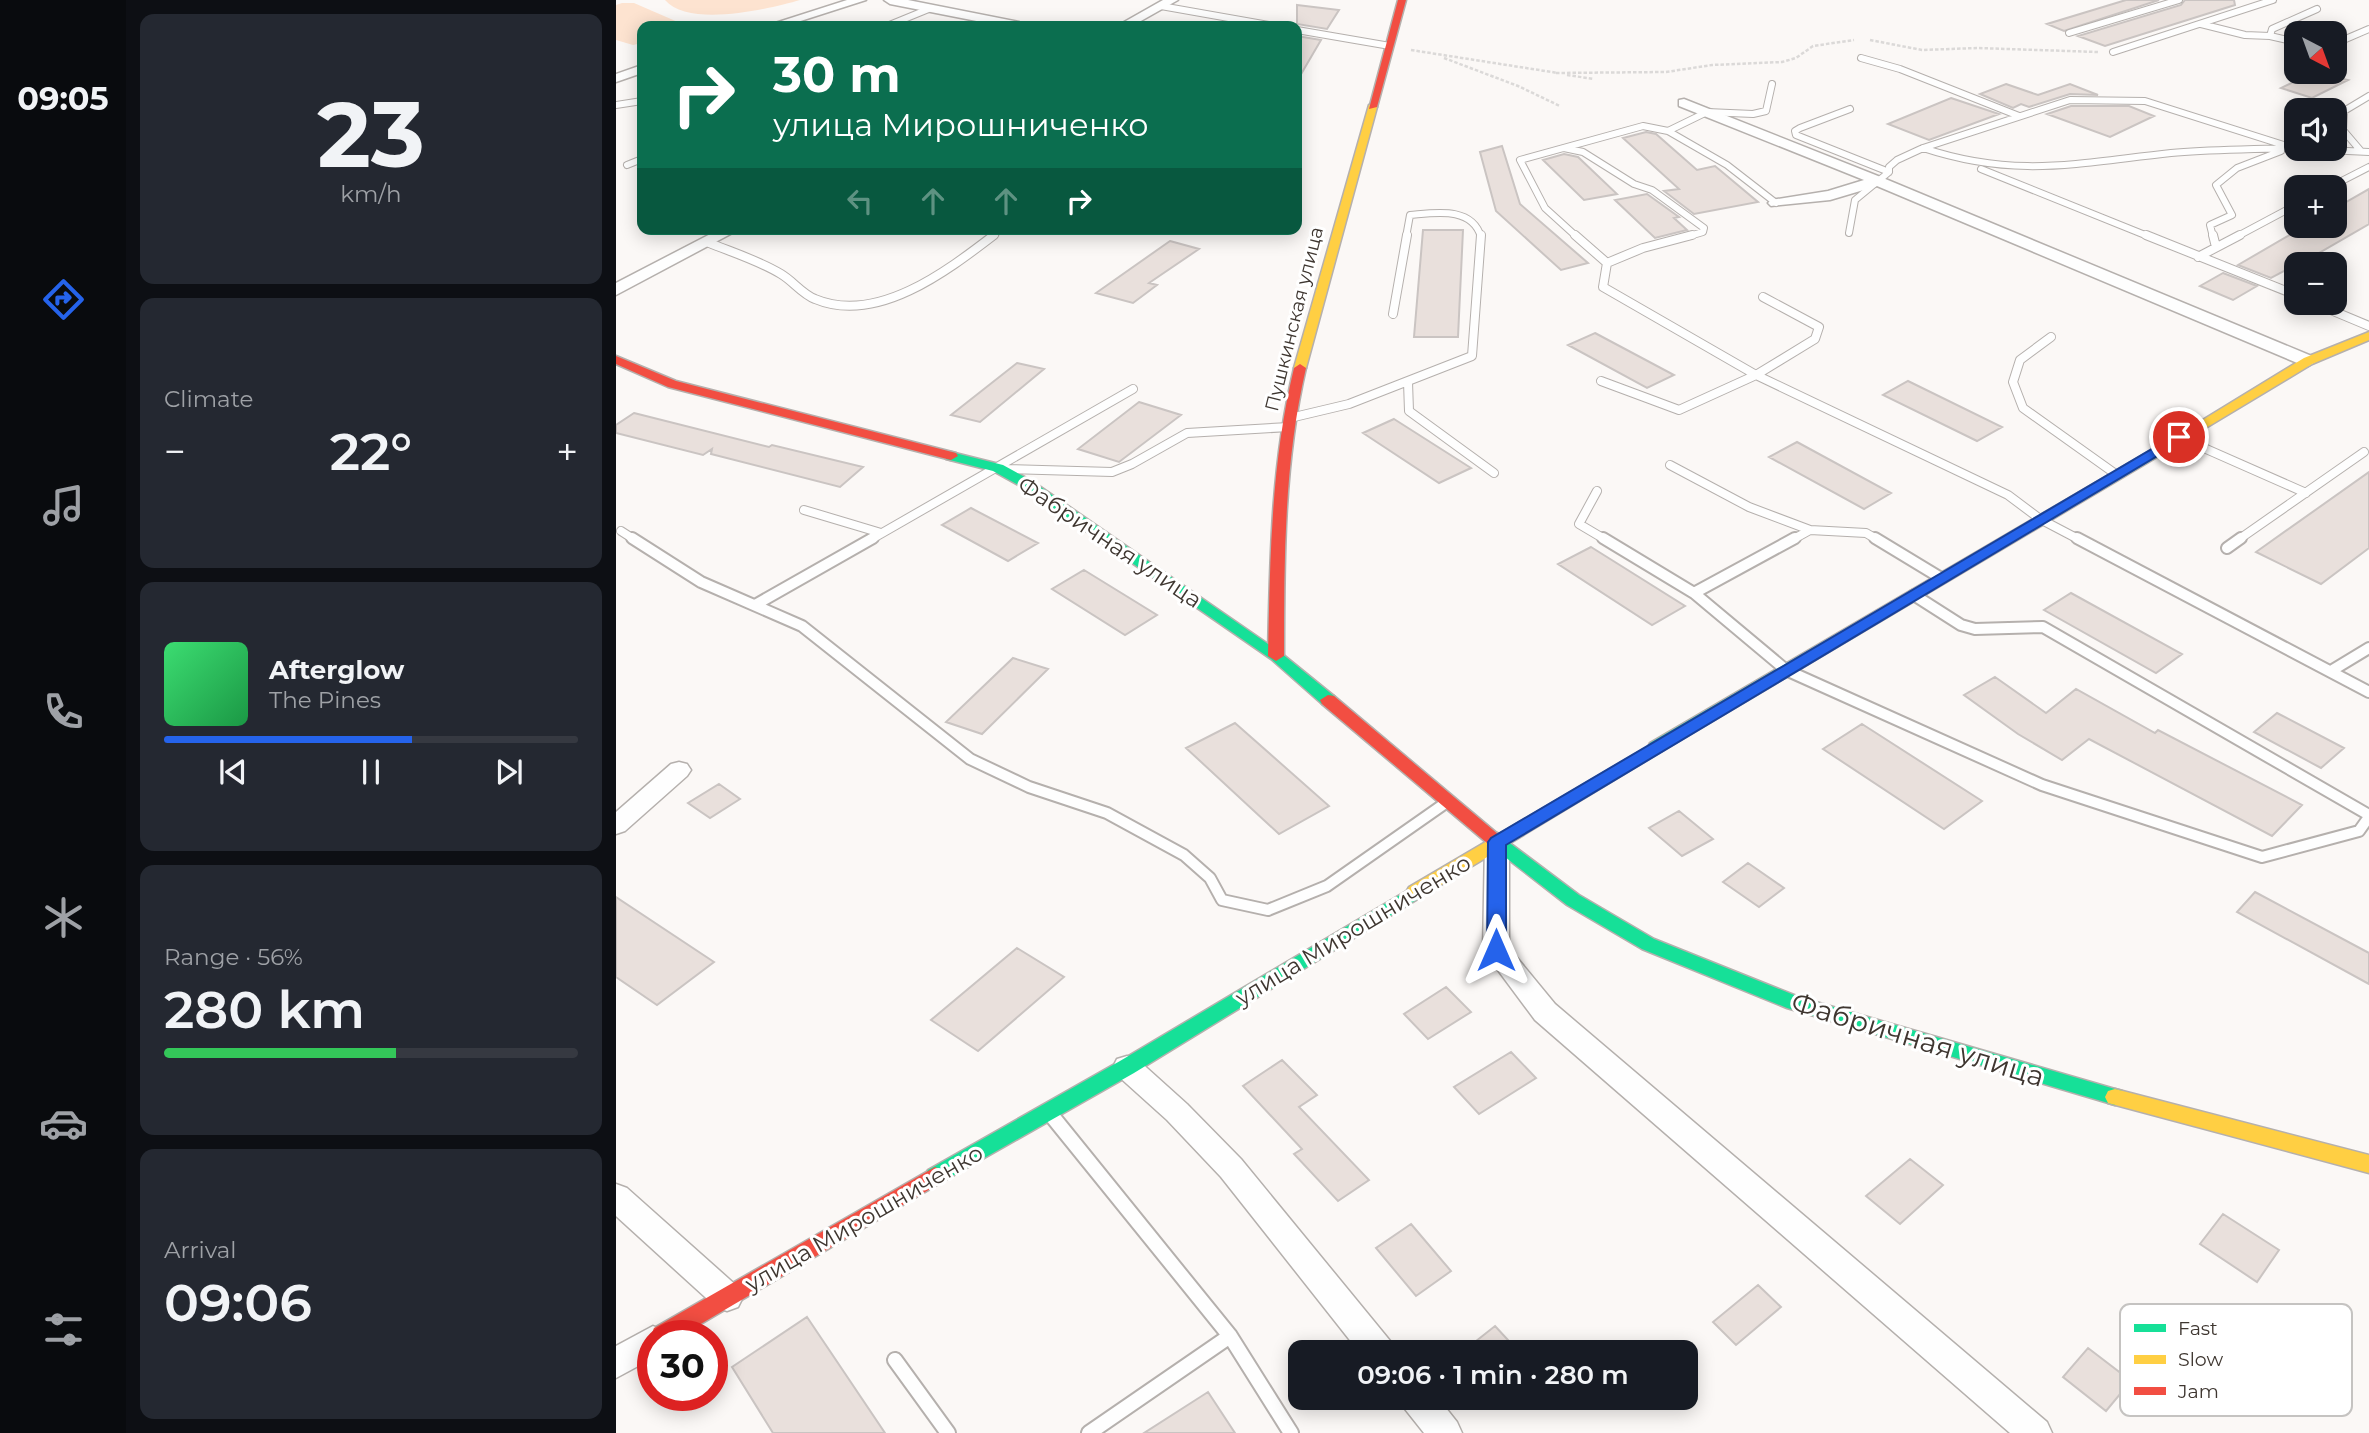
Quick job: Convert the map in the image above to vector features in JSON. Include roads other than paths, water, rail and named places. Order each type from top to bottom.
[{"type":"street","points":[[789,21],[860,0]]},
{"type":"street","points":[[890,0],[995,21]]},
{"type":"street","name":"Пушкинская улица","points":[[1276,656],[1278,525],[1292,397],[1402,0]]},
{"type":"street","points":[[1133,21],[1166,3]]},
{"type":"street","points":[[616,78],[637,71]]},
{"type":"street","points":[[1684,103],[1884,176],[2308,361]]},
{"type":"street","points":[[1776,203],[1830,195],[1884,176]]},
{"type":"street","points":[[616,290],[720,235]]},
{"type":"street","name":"улица Мирошниченко","points":[[688,1320],[1127,1068],[1497,842],[2308,361],[2369,336]]},
{"type":"street","name":"Фабричная улица","points":[[619,364],[673,384],[998,468],[1027,484],[1276,656],[1497,842],[1573,900],[1648,944],[1794,1003],[2117,1098],[2369,1164]]},
{"type":"street","points":[[616,825],[679,770]]},
{"type":"street","points":[[1497,842],[1496,950],[1545,1013],[2035,1433]]},
{"type":"street","points":[[1127,1068],[1177,1112],[1231,1168],[1370,1340]]},
{"type":"street","points":[[616,1197],[727,1297]]},
{"type":"street","points":[[616,1363],[637,1351]]},
{"type":"street","points":[[1427,1410],[1445,1433]]},
{"type":"lane","points":[[2069,33],[2179,0]]},
{"type":"lane","points":[[2113,52],[2273,0]]},
{"type":"lane","points":[[1166,3],[1251,21]]},
{"type":"lane","points":[[899,21],[931,8]]},
{"type":"lane","points":[[2270,36],[2272,29],[2317,9]]},
{"type":"lane","points":[[2199,24],[2245,35],[2284,39]]},
{"type":"lane","points":[[2347,38],[2369,29]]},
{"type":"lane","points":[[1302,31],[1390,46]]},
{"type":"lane","points":[[1861,58],[1900,69],[2019,116]]},
{"type":"lane","points":[[1668,131],[1707,112],[1753,114],[1766,111],[1772,84]]},
{"type":"lane","points":[[2360,150],[2343,130],[2344,111],[2369,96]]},
{"type":"lane","points":[[1849,233],[1851,203],[1862,190],[1884,176],[1897,160],[1923,148],[2070,100],[2145,101],[2284,145]]},
{"type":"lane","points":[[616,105],[637,102]]},
{"type":"lane","points":[[1850,109],[1800,128],[1796,135],[1884,176]]},
{"type":"lane","points":[[1607,263],[1545,208],[1520,160],[1643,126],[1668,131],[1710,158],[1727,165],[1776,203]]},
{"type":"lane","points":[[1564,148],[1583,152],[1634,184],[1651,190],[1704,228],[1703,232],[1643,248],[1607,263]]},
{"type":"lane","points":[[1923,148],[2284,290]]},
{"type":"lane","points":[[1968,164],[2041,169],[2162,153],[2284,148]]},
{"type":"lane","points":[[2347,150],[2369,152]]},
{"type":"lane","points":[[2216,247],[2210,225],[2232,215],[2216,185],[2237,169],[2284,151]]},
{"type":"lane","points":[[627,166],[637,161]]},
{"type":"lane","points":[[2347,178],[2369,167]]},
{"type":"lane","points":[[2198,257],[2284,211]]},
{"type":"lane","points":[[998,468],[1112,472],[1127,468],[1176,436],[1289,422],[1349,404],[1472,356],[1481,233],[1476,223],[1466,214],[1410,215],[1393,314]]},
{"type":"lane","points":[[707,242],[778,272],[816,299],[853,307],[877,304],[914,287],[968,256],[994,235]]},
{"type":"lane","points":[[1607,263],[1603,287],[1756,375],[2008,495],[2040,519],[2369,692]]},
{"type":"lane","points":[[1601,381],[1679,410],[1756,375],[1815,339],[1819,327],[1763,297]]},
{"type":"lane","points":[[2343,315],[2369,326]]},
{"type":"lane","points":[[2051,337],[2020,360],[2013,382],[2023,408],[2117,475]]},
{"type":"lane","points":[[1408,382],[1409,411],[1494,473]]},
{"type":"lane","points":[[755,605],[1133,389]]},
{"type":"lane","points":[[2179,437],[2306,494]]},
{"type":"lane","points":[[2227,548],[2364,453]]},
{"type":"lane","points":[[1670,465],[1749,507],[1810,530],[1866,533],[1941,578]]},
{"type":"lane","points":[[1597,491],[1580,524],[1694,593],[1786,670],[2042,785],[2262,857],[2358,831],[2369,816],[2043,627],[1975,629],[1961,625],[1913,595]]},
{"type":"lane","points":[[804,510],[881,533]]},
{"type":"lane","points":[[1694,593],[1810,530]]},
{"type":"lane","points":[[621,531],[701,582],[802,626],[970,759],[1029,787],[1107,813],[1184,855],[1210,878],[1222,900],[1268,910],[1327,886],[1450,801]]},
{"type":"lane","points":[[2331,671],[2369,648]]},
{"type":"lane","points":[[2358,831],[2369,839]]},
{"type":"lane","points":[[1048,1111],[1230,1336],[1291,1433]]},
{"type":"lane","points":[[1089,1433],[1230,1336]]},
{"type":"lane","points":[[895,1360],[948,1433]]}]
